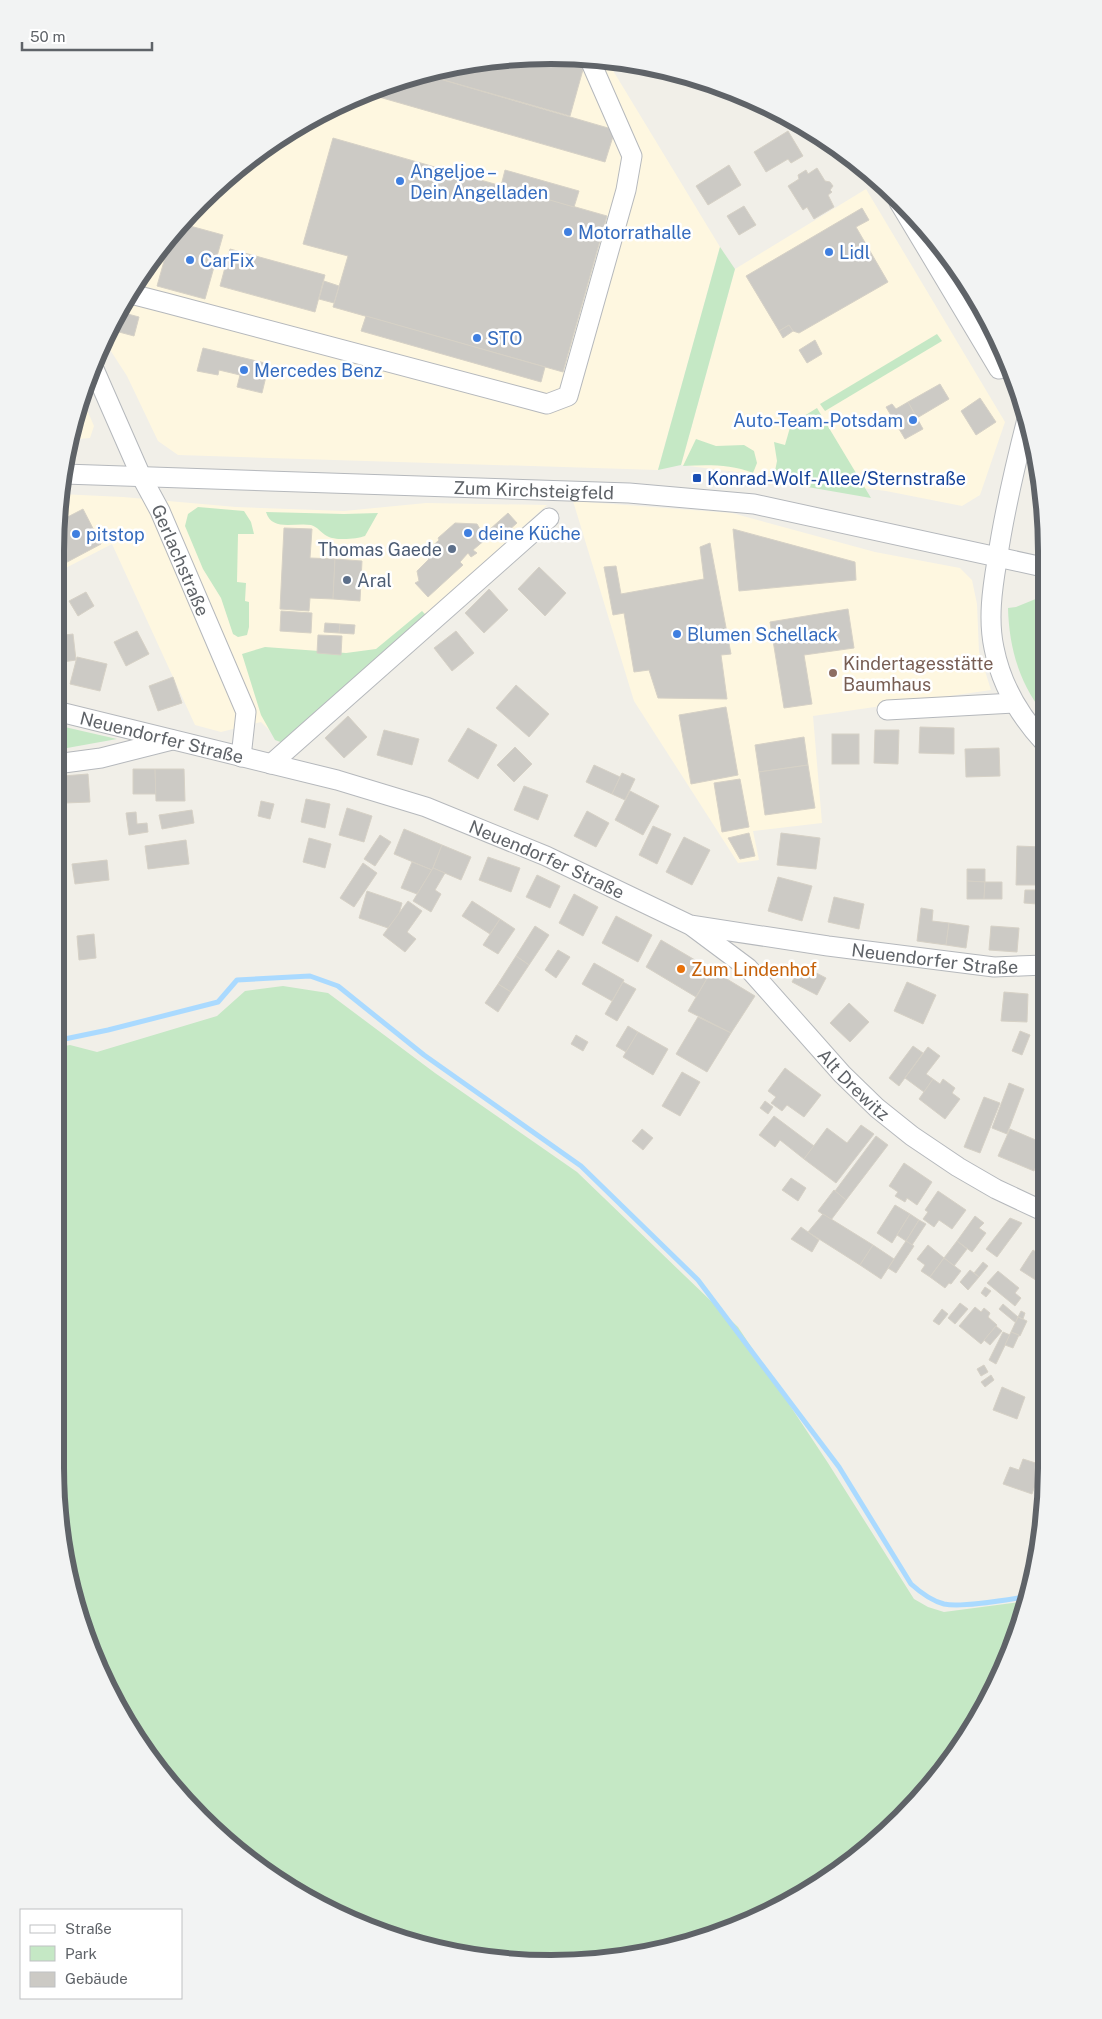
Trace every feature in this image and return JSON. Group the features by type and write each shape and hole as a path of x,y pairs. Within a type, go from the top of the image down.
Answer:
{"street":[{"path":"137,294 547,404 568,396 626,190 632,156 592,66"},
{"path":"913,226 999,369"},
{"name":"Gerlachstraße","path":"97,375 141,476 160,511 246,712 241,757"},
{"path":"1024,433 1005,509 991,599 994,648 1003,680 1014,703 1038,734"},
{"name":"Zum Kirchsteigfeld","path":"70,474 629,493 754,504 1038,566"},
{"path":"271,764 549,518"},
{"path":"887,710 1014,703"},
{"name":"Neuendorfer Straße","path":"64,712 337,780 426,807 546,856 690,925 828,946 994,967 1038,965"},
{"path":"64,763 101,758 175,739"},
{"name":"Alt Drewitz","path":"690,925 748,968 842,1074 877,1108 958,1167 1038,1209"}],"shaded area":[{"path":"551,64 611,68 720,247 658,470 178,455 158,441 127,376 109,348 129,307 138,302 142,286 164,254 206,206 254,164 280,146 335,114 394,90 425,80 487,68"},
{"path":"866,189 1005,422 980,495 962,506 886,491 681,465 735,269"},
{"path":"86,407 94,426 90,438 77,439"},
{"path":"67,494 123,497 236,507 344,511 426,503 547,505 283,744 261,722 221,732 195,725 112,544 64,569"},
{"path":"573,501 732,513 875,552 960,568 972,580 977,604 979,652 991,690 813,716 822,823 753,831 759,860 738,863 634,701"}],"green space":[{"path":"720,247 735,269 681,465 658,470"},
{"path":"937,334 942,341 825,411 820,404"},
{"path":"817,408 871,498 773,481 777,461 774,442 785,445 791,424"},
{"path":"696,439 716,446 744,445 754,451 757,463 753,473 710,465 683,466"},
{"path":"198,507 244,511 251,522 254,534 238,534 237,582 246,583 245,601 249,602 249,627 247,635 238,637 233,634 221,598 203,569 185,526 188,514"},
{"path":"266,512 378,513 365,536 340,539 331,538 311,525 285,525 273,522"},
{"path":"1038,598 1038,706 1022,676 1013,650 1008,608 1016,607"},
{"path":"422,611 428,617 286,744 275,740 261,715 242,654 265,647 346,653 376,649"},
{"path":"64,727 117,739 64,749"},
{"path":"283,986 328,993 435,1073 577,1172 738,1327 828,1463 914,1599 928,1607 944,1612 1019,1602 988,1684 973,1712 938,1765 896,1813 848,1855 822,1873 767,1905 737,1918 677,1939 646,1946 615,1951 551,1955 487,1951 456,1946 425,1939 365,1918 335,1905 280,1873 254,1855 206,1813 164,1765 146,1739 114,1684 90,1625 80,1594 68,1532 64,1468 64,1046 70,1045 97,1052 217,1016 245,991"}],"building":[{"path":"519,65 580,65 584,66 570,116 435,78 487,68"},
{"path":"435,78 615,130 605,162 379,97 394,90"},
{"path":"788,131 803,156 791,163 788,159 766,172 754,152"},
{"path":"333,138 607,216 563,372 333,307 348,256 303,244"},
{"path":"729,165 741,185 708,205 696,186"},
{"path":"817,168 825,181 830,182 833,186 830,190 832,192 828,195 834,207 814,219 807,207 803,210 788,186 799,179 798,175 806,170 808,174"},
{"path":"505,170 579,191 574,207 501,186"},
{"path":"744,206 756,225 739,235 727,216"},
{"name":"Lidl","path":"862,208 869,220 856,227 888,282 799,333 793,331 789,325 779,331 746,276"},
{"name":"CarFix","path":"189,226 223,235 205,299 157,286 167,251"},
{"path":"230,249 325,275 315,312 220,286"},
{"path":"324,281 339,286 334,303 319,299"},
{"path":"126,313 139,317 134,336 119,332"},
{"path":"366,316 545,367 541,382 361,331"},
{"path":"789,325 793,331 783,338 779,331"},
{"path":"815,340 822,354 807,363 799,350"},
{"name":"Mercedes Benz","path":"203,348 269,364 262,393 237,387 240,375 219,370 218,375 197,371"},
{"path":"940,384 949,399 917,418 908,402"},
{"path":"980,398 996,422 976,435 961,411"},
{"path":"908,402 923,429 905,439 886,407 892,404 896,409"},
{"name":"pitstop","path":"83,509 101,544 64,564 64,551 65,518"},
{"path":"508,513 517,523 498,540 489,530"},
{"path":"455,523 477,524 486,539 473,550 477,553 471,557 468,553 460,562 463,565 428,597 415,583 419,581 417,571 429,559 424,554"},
{"path":"284,528 312,529 310,558 335,559 333,599 310,598 309,611 280,609"},
{"path":"733,529 855,562 856,580 739,591"},
{"name":"Blumen Schellack","path":"710,543 731,654 721,655 727,699 658,698 649,670 634,672 624,613 613,615 604,567 616,566 621,594 704,579 700,547"},
{"name":"Aral","path":"335,559 362,561 360,601 333,599"},
{"path":"539,567 566,593 545,616 518,589"},
{"path":"489,589 508,610 484,633 465,613"},
{"path":"86,592 94,606 78,616 69,601"},
{"path":"848,609 854,648 804,655 812,704 784,708 770,622"},
{"path":"281,611 312,613 311,633 280,631"},
{"path":"325,623 340,624 339,633 324,632"},
{"path":"340,624 355,625 354,634 339,633"},
{"path":"137,631 149,654 126,666 114,642"},
{"path":"456,631 474,653 452,671 434,648"},
{"path":"73,634 76,660 64,662 64,635"},
{"path":"318,635 342,636 341,655 317,653"},
{"path":"77,657 107,664 100,691 70,684"},
{"path":"173,677 182,703 158,711 149,686"},
{"path":"516,685 549,714 529,737 496,708"},
{"path":"726,707 738,775 691,784 679,715"},
{"path":"348,716 367,737 344,758 325,738"},
{"path":"920,727 954,728 954,754 919,753"},
{"path":"468,728 497,745 478,779 448,761"},
{"path":"384,730 419,739 412,765 377,755"},
{"path":"875,730 899,730 898,764 874,763"},
{"path":"832,734 859,734 859,764 832,764"},
{"path":"804,737 808,765 759,772 755,745"},
{"path":"515,747 532,764 514,782 497,765"},
{"path":"999,748 1000,776 966,777 965,749"},
{"path":"594,765 620,777 612,794 586,782"},
{"path":"808,765 815,808 765,815 759,772"},
{"path":"133,769 155,769 156,794 133,794"},
{"path":"155,769 184,769 185,801 156,801"},
{"path":"622,773 635,779 625,800 612,794"},
{"path":"88,774 90,802 65,803 64,776"},
{"path":"740,779 749,827 722,832 714,783"},
{"path":"524,786 548,795 538,820 514,810"},
{"path":"630,791 659,806 643,835 615,820"},
{"path":"306,799 330,804 325,828 301,822"},
{"path":"261,801 274,804 270,819 258,816"},
{"path":"347,808 372,816 364,842 339,835"},
{"path":"192,810 194,823 162,829 159,815"},
{"path":"587,811 609,823 596,847 574,836"},
{"path":"136,812 137,824 147,823 148,832 129,835 126,813"},
{"path":"653,826 671,834 657,864 639,855"},
{"path":"404,829 442,845 432,870 394,854"},
{"path":"749,833 755,856 740,859 728,838"},
{"path":"781,833 820,838 816,869 777,865"},
{"path":"380,835 391,842 375,866 364,859"},
{"path":"684,837 710,850 692,885 666,872"},
{"path":"309,838 331,844 325,868 303,862"},
{"path":"186,840 189,864 148,869 145,846"},
{"path":"442,845 471,857 461,880 433,868"},
{"path":"1017,846 1038,847 1038,885 1016,885"},
{"path":"488,857 520,868 511,892 479,880"},
{"path":"107,860 109,880 75,884 72,864"},
{"path":"412,862 432,870 417,894 401,888"},
{"path":"363,863 377,873 354,907 340,898"},
{"path":"433,868 445,873 435,890 441,894 431,912 413,901"},
{"path":"967,869 985,869 985,882 967,881"},
{"path":"537,875 560,886 550,908 526,897"},
{"path":"778,877 812,886 802,921 768,911"},
{"path":"967,881 985,882 984,899 967,899"},
{"path":"985,882 1002,882 1002,899 984,899"},
{"path":"1025,890 1038,890 1037,904 1024,903"},
{"path":"367,891 402,903 399,914 388,928 359,918"},
{"path":"574,894 598,907 583,936 559,923"},
{"path":"834,897 864,904 859,929 828,922"},
{"path":"408,901 422,911 407,932 416,939 405,952 383,935"},
{"path":"472,901 500,919 490,934 462,916"},
{"path":"921,908 933,910 932,921 949,923 946,945 917,941"},
{"path":"616,916 652,935 638,962 602,943"},
{"path":"500,919 515,929 498,954 483,945"},
{"path":"949,923 969,926 966,948 946,945"},
{"path":"535,926 549,935 529,965 516,956"},
{"path":"991,926 1019,928 1017,952 989,950"},
{"path":"94,934 96,958 79,960 77,936"},
{"path":"661,940 712,970 696,997 646,967"},
{"path":"558,950 570,957 556,978 545,970"},
{"path":"516,956 529,965 511,992 498,984"},
{"path":"594,963 624,980 612,1001 582,984"},
{"path":"801,965 826,978 817,995 792,982"},
{"path":"712,970 755,996 731,1033 688,1011"},
{"path":"623,982 636,989 617,1021 605,1014"},
{"path":"907,982 936,995 923,1024 894,1011"},
{"path":"498,984 511,992 498,1012 485,1003"},
{"path":"1004,992 1028,994 1027,1022 1001,1021"},
{"path":"849,1003 869,1022 850,1042 830,1023"},
{"path":"698,1017 731,1033 707,1072 676,1054"},
{"path":"628,1026 638,1032 626,1052 616,1046"},
{"path":"1020,1031 1030,1035 1022,1055 1012,1051"},
{"path":"638,1032 668,1049 653,1075 623,1057"},
{"path":"576,1035 588,1042 583,1051 571,1044"},
{"path":"913,1046 923,1053 899,1086 889,1078"},
{"path":"928,1047 940,1056 926,1074 933,1079 924,1092 905,1078"},
{"path":"785,1068 821,1095 804,1117 787,1105 782,1111 771,1103 776,1097 768,1091"},
{"path":"682,1072 700,1082 680,1116 662,1106"},
{"path":"933,1079 940,1084 943,1079 955,1088 952,1093 960,1099 945,1119 919,1099"},
{"path":"1009,1083 1024,1089 1007,1134 992,1128"},
{"path":"984,1097 1000,1103 980,1153 964,1147"},
{"path":"765,1101 773,1107 768,1114 760,1108"},
{"path":"774,1116 814,1146 804,1159 780,1140 775,1147 759,1135"},
{"path":"861,1125 874,1134 836,1183 804,1159 827,1128 847,1143"},
{"path":"642,1129 653,1138 643,1150 632,1141"},
{"path":"1010,1129 1038,1141 1038,1161 1034,1171 998,1156"},
{"path":"876,1136 888,1145 846,1200 835,1191"},
{"path":"904,1163 932,1182 917,1205 907,1198 905,1202 895,1196 898,1192 889,1186"},
{"path":"791,1178 806,1188 798,1201 782,1190"},
{"path":"834,1190 846,1200 831,1220 818,1211"},
{"path":"938,1191 966,1210 952,1229 939,1220 934,1227 923,1219 928,1212 925,1210"},
{"path":"895,1205 910,1214 892,1243 877,1233"},
{"path":"823,1214 873,1245 860,1265 808,1232"},
{"path":"910,1214 919,1220 906,1241 897,1235"},
{"path":"975,1216 984,1223 979,1228 986,1233 972,1252 957,1241"},
{"path":"1010,1218 1022,1223 997,1257 986,1249"},
{"path":"919,1220 926,1224 912,1245 906,1241"},
{"path":"801,1227 819,1240 812,1252 791,1239"},
{"path":"906,1241 914,1246 896,1273 888,1268"},
{"path":"957,1241 967,1249 954,1266 944,1258"},
{"path":"873,1245 894,1259 881,1279 860,1265"},
{"path":"928,1245 944,1258 930,1277 921,1271 925,1265 917,1259"},
{"path":"1033,1250 1038,1253 1038,1282 1020,1270"},
{"path":"944,1258 961,1271 951,1284 949,1283 945,1288 930,1277"},
{"path":"983,1262 988,1266 979,1277 974,1273"},
{"path":"970,1270 979,1277 968,1290 960,1282"},
{"path":"998,1271 1019,1288 1015,1293 1021,1298 1015,1306 987,1283"},
{"path":"985,1287 991,1291 986,1297 981,1293"},
{"path":"960,1303 968,1309 955,1324 948,1318"},
{"path":"1003,1304 1018,1317 1016,1323 999,1309"},
{"path":"975,1307 981,1312 984,1308 990,1313 988,1317 997,1325 981,1344 959,1326"},
{"path":"942,1309 948,1314 939,1325 933,1321"},
{"path":"1021,1311 1025,1313 1023,1319 1018,1317"},
{"path":"1018,1317 1027,1321 1020,1336 1011,1332"},
{"path":"996,1326 1002,1331 990,1345 984,1340"},
{"path":"1003,1332 1010,1335 996,1364 989,1360"},
{"path":"1011,1332 1019,1335 1013,1348 1005,1345"},
{"path":"984,1365 988,1372 981,1376 977,1369"},
{"path":"991,1375 994,1380 985,1387 981,1382"},
{"path":"1002,1387 1025,1397 1017,1419 993,1410"},
{"path":"1023,1459 1038,1464 1038,1477 1032,1494 1003,1484 1010,1467 1019,1470"}],"waterway":[{"path":"64,1039 218,1002 237,980 310,976 338,986 424,1055 581,1166 698,1280 839,1467 911,1584 931,1599 952,1605 987,1603 1021,1597"}],"place":[{"name":"Angeljoe – Dein Angelladen","path":"400,181"},
{"name":"Motorrathalle","path":"568,232"},
{"name":"Lidl","path":"829,252"},
{"name":"CarFix","path":"190,260"},
{"name":"STO","path":"477,338"},
{"name":"Mercedes Benz","path":"244,370"},
{"name":"Auto-Team-Potsdam","path":"913,420"},
{"name":"Konrad-Wolf-Allee/Sternstraße","path":"697,478"},
{"name":"deine Küche","path":"468,533"},
{"name":"pitstop","path":"76,534"},
{"name":"Thomas Gaede","path":"452,549"},
{"name":"Aral","path":"347,580"},
{"name":"Blumen Schellack","path":"677,634"},
{"name":"Kindertagesstätte Baumhaus","path":"833,673"},
{"name":"Zum Lindenhof","path":"681,969"}]}
